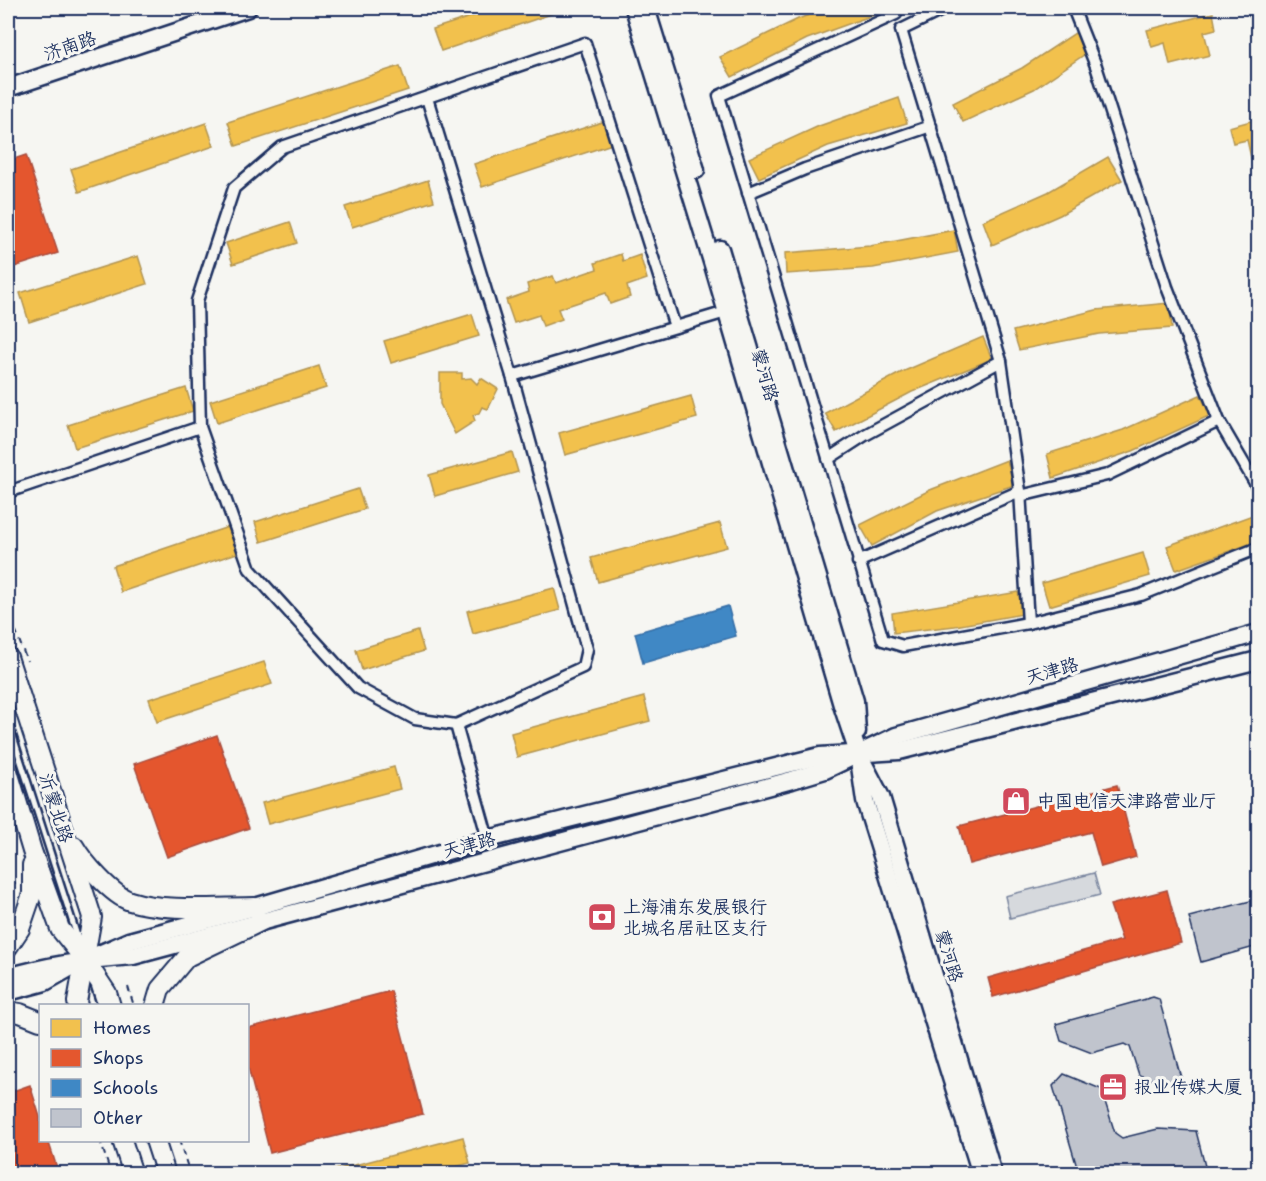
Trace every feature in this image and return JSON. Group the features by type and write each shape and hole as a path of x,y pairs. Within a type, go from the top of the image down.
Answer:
{"main road":[{"name":"沂蒙北路","path":"8,657 92,917 78,1004"},
{"name":"沂蒙北路","path":"8,771 32,851 60,929 85,960 107,993 111,1004"},
{"path":"62,823 80,856 100,879 128,901 166,907 258,914"},
{"path":"8,947 20,929 32,894 32,851"},
{"path":"154,1004 160,989 187,957 258,914"},
{"path":"8,1011 39,1021"},
{"path":"123,1142 133,1173"},
{"path":"157,1142 166,1173"}],"street":[{"name":"济南路","path":"8,81 227,8"},
{"name":"济南路","path":"8,88 248,8"},
{"name":"蒙河路","path":"634,8 834,680 858,753 881,797 993,1173"},
{"name":"蒙河路","path":"646,8 855,701 858,753 865,801 981,1173"},
{"path":"901,30 946,8"},
{"path":"1072,8 1096,66 1167,287 1219,421 1258,488"},
{"path":"1252,8 1258,17"},
{"path":"1028,622 1020,494 1000,361 895,10 718,96 883,640 903,646 1028,622 1141,595 1258,548"},
{"path":"427,98 512,376 586,649 583,667 456,724 415,719 358,688 250,569 200,428 197,301 234,188 282,147 585,43 675,327"},
{"path":"748,193 805,169 931,126"},
{"path":"512,376 726,312"},
{"path":"828,459 865,435 1000,361"},
{"path":"858,562 1020,494 1107,475 1219,421"},
{"path":"8,492 200,428"},
{"name":"天津路","path":"8,992 45,982 85,960 129,941 258,914 825,770 896,736 1258,633"},
{"name":"天津路","path":"258,914 488,839 820,756 899,751 1258,660"},
{"path":"456,724 488,839"},
{"name":"天津路","path":"8,977 41,967 85,960"}],"lane":[{"path":"8,721 101,1004"}],"path":[{"path":"128,987 134,1004"},
{"path":"101,1142 111,1173"},
{"path":"180,1142 190,1173"}],"shaded area":[{"path":"1094,873 1100,895 1010,918 1005,896"}],"building: Homes":[{"path":"498,8 569,8 441,51 433,29"},
{"path":"828,8 890,9 807,39 732,77 720,57 798,19"},
{"path":"1213,13 1216,29 1204,32 1210,55 1170,65 1165,43 1152,47 1147,30"},
{"path":"1078,31 1091,50 1034,89 963,122 953,103 1022,68"},
{"path":"400,66 408,90 236,146 228,122"},
{"path":"899,98 907,123 828,146 759,178 749,158 819,126"},
{"path":"1258,119 1258,160 1252,162 1247,140 1233,143 1229,127"},
{"path":"605,121 612,144 482,187 474,164"},
{"path":"206,123 214,146 79,192 71,169"},
{"path":"1108,157 1122,180 1060,215 992,245 983,221 1048,192"},
{"path":"428,180 434,201 352,227 345,207"},
{"path":"290,222 297,243 233,264 226,243"},
{"path":"954,230 958,252 873,268 786,274 785,253 870,246"},
{"path":"621,254 623,261 640,255 647,279 627,286 630,297 610,304 606,293 558,309 562,319 543,326 539,315 514,323 506,300 529,292 527,284 553,276 556,283 597,269 595,263"},
{"path":"138,256 147,284 29,322 20,293"},
{"path":"1169,303 1172,328 1099,334 1019,350 1013,331 1096,310"},
{"path":"472,314 479,336 391,363 384,341"},
{"path":"983,337 992,359 912,392 836,432 825,413 902,372"},
{"path":"319,366 326,388 217,423 210,401"},
{"path":"440,373 462,373 462,379 471,378 477,384 481,378 498,389 488,409 482,407 479,413 473,415 475,421 455,434 440,404"},
{"path":"186,388 193,411 75,448 68,425"},
{"path":"1200,395 1211,415 1133,451 1053,478 1047,454 1123,430"},
{"path":"691,396 697,418 565,455 559,433"},
{"path":"512,452 518,472 435,496 429,475"},
{"path":"1007,460 1014,485 937,511 872,546 860,525 930,490"},
{"path":"358,489 365,509 261,542 255,522"},
{"path":"1258,513 1258,541 1176,570 1167,546"},
{"path":"720,523 727,547 598,582 591,558"},
{"path":"228,527 237,553 121,592 113,566"},
{"path":"1143,553 1150,576 1049,606 1042,583"},
{"path":"554,588 560,610 473,634 467,611"},
{"path":"1018,592 1023,614 955,626 894,633 892,613"},
{"path":"418,631 424,651 362,670 356,650"},
{"path":"264,662 272,684 157,722 149,699"},
{"path":"644,697 650,721 517,757 511,733"},
{"path":"394,767 400,789 268,824 262,803"},
{"path":"463,1137 470,1163 428,1174 320,1174"}],"building: Shops":[{"path":"26,155 58,253 8,269 8,161"},
{"path":"217,735 249,828 167,857 134,764"},
{"path":"1117,785 1136,857 1101,867 1091,832 969,864 959,826"},
{"path":"1167,890 1181,943 993,997 988,978 1122,940 1110,905"},
{"path":"391,991 423,1114 270,1153 249,1071 249,1028"},
{"path":"8,1075 13,1091 30,1085 39,1114 39,1142 49,1142 59,1174 8,1174"}],"building: Schools":[{"path":"728,606 736,636 643,663 635,633"}],"building: Other":[{"path":"1258,899 1258,946 1201,962 1189,917"},
{"path":"1153,997 1159,999 1183,1085 1178,1089 1139,1075 1130,1047 1124,1044 1092,1053 1061,1041 1056,1024"},
{"path":"1064,1074 1101,1089 1115,1133 1122,1138 1158,1129 1196,1131 1207,1174 1079,1174 1053,1086"}],"place":[{"name":"中国电信天津路营业厅","path":"1016,801"},
{"name":"上海浦东发展银行 北城名居社区支行","path":"602,917"},
{"name":"报业传媒大厦","path":"1113,1087"}]}
